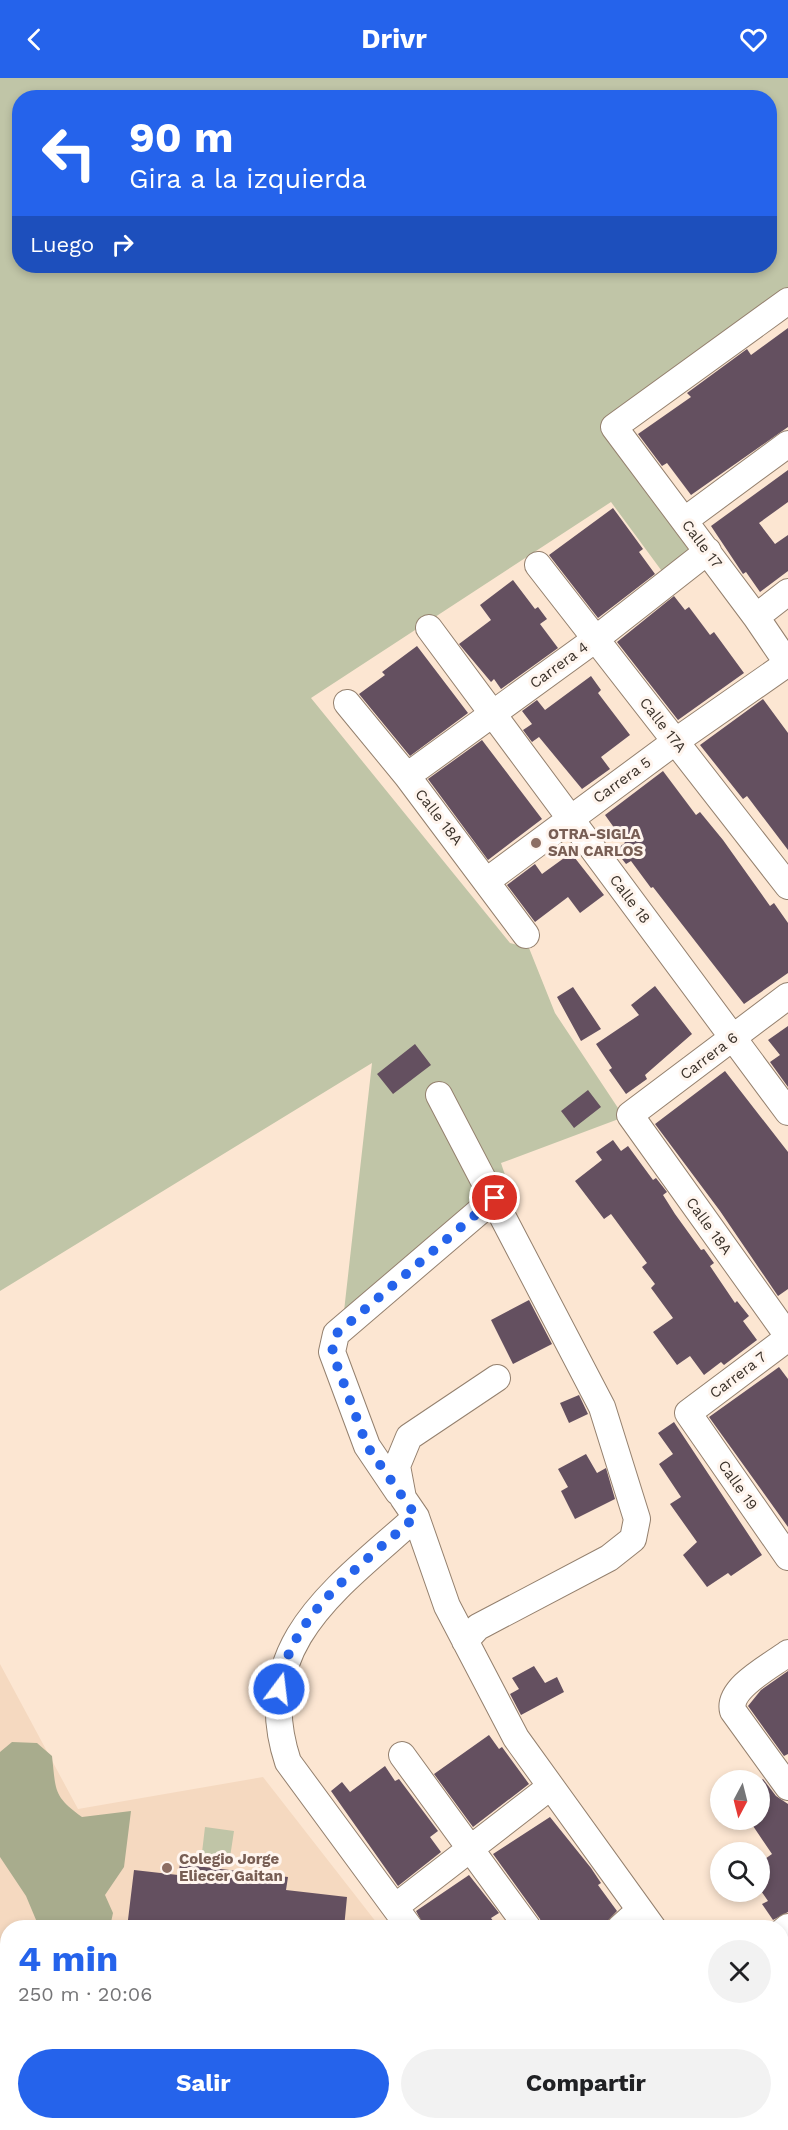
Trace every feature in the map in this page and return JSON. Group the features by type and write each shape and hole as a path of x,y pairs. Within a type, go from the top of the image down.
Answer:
{"street":[{"name":"Calle 17","path":"788,301 614,427 708,551 788,663"},
{"path":"685,520 788,444"},
{"name":"Carrera 4","path":"407,776 597,638 708,551"},
{"name":"Calle 17A","path":"538,565 788,886"},
{"path":"756,617 788,592"},
{"name":"Calle 18","path":"429,628 788,1112"},
{"name":"Carrera 5","path":"488,880 676,741 788,663"},
{"name":"Calle 18A","path":"347,704 407,776 488,880 526,934"},
{"name":"Carrera 6","path":"630,1115 788,996"},
{"path":"439,1095 495,1198 602,1407 637,1519 633,1539 609,1558 478,1627 465,1641"},
{"name":"Calle 18A","path":"630,1115 788,1337"},
{"path":"495,1198 336,1334 332,1352 367,1446 409,1508 432,1557 443,1596 516,1738 647,1919"},
{"name":"Carrera 7","path":"688,1413 788,1337"},
{"path":"409,1508 397,1466 409,1437 496,1378"},
{"name":"Calle 19","path":"688,1413 788,1557"},
{"path":"409,1508 322,1603 291,1650 281,1674 277,1705 279,1735 288,1762 403,1917 471,1849 550,1787"},
{"path":"788,1653 736,1691 732,1706 733,1711 788,1787"},
{"path":"402,1755 522,1920"}],"shaded area":[{"name":"Colegio Jorge Eliecer Gaitan","path":"0,1664 78,1809 263,1777 375,1920 0,1920"}],"green space":[{"path":"0,78 788,78 788,288 600,426 691,553 664,574 611,502 311,698 510,943 529,948 555,1013 624,1117 501,1163 508,1184 343,1320 372,1063 0,1291"},
{"path":"12,1742 37,1743 52,1756 54,1777 61,1798 82,1817 131,1811 124,1867 105,1895 113,1913 112,1920 36,1920 26,1896 0,1857 0,1752"},
{"path":"205,1827 234,1831 229,1864 201,1861"}],"building":[{"path":"788,328 788,427 691,495 667,463 662,466 638,434 691,397 687,393 747,349 751,355"},
{"path":"788,470 788,502 759,523 775,544 788,535 788,571 760,592 746,572 743,574 711,526"},
{"path":"613,508 643,549 639,552 655,574 598,618 549,555"},
{"path":"513,580 535,609 538,607 547,619 540,624 558,648 501,689 494,679 491,682 459,644 491,620 480,605"},
{"path":"674,596 685,610 689,607 710,635 714,632 744,673 678,720 617,642"},
{"path":"417,646 468,713 410,756 359,694 385,675 382,672"},
{"path":"591,676 601,690 598,693 630,735 601,757 610,769 582,789 539,737 532,742 523,730 532,724 522,711 537,700 545,710"},
{"path":"763,699 788,733 788,850 747,796 743,799 700,745"},
{"path":"482,740 542,819 488,860 428,779"},
{"path":"663,771 696,815 700,812 723,840 770,906 774,903 788,923 788,973 744,1004 653,887 651,888 631,861 626,864 615,850 625,843 605,815"},
{"path":"571,853 604,895 580,913 568,897 535,922 507,885 535,864 542,874"},
{"path":"655,986 692,1034 645,1075 647,1079 626,1094 609,1070 612,1068 596,1044 639,1015 631,1005"},
{"path":"573,987 601,1029 581,1041 557,997"},
{"path":"788,1026 788,1087 770,1062 780,1055 768,1040"},
{"path":"415,1044 431,1065 393,1094 377,1074"},
{"path":"725,1071 788,1152 788,1289 778,1296 720,1211 655,1124"},
{"path":"588,1090 601,1107 574,1128 561,1111"},
{"path":"613,1140 621,1151 628,1146 653,1180 656,1178 667,1192 663,1195 675,1214 701,1250 704,1249 714,1263 710,1266 735,1303 737,1301 749,1316 743,1321 757,1340 724,1365 721,1362 704,1375 690,1356 677,1365 653,1332 673,1318 651,1288 655,1284 642,1267 647,1263 611,1214 604,1219 575,1181 602,1160 596,1152"},
{"path":"529,1300 552,1344 513,1364 491,1320"},
{"path":"779,1367 788,1379 788,1527 709,1417"},
{"path":"579,1395 588,1414 569,1423 560,1403"},
{"path":"674,1422 762,1555 731,1576 728,1573 707,1587 683,1555 697,1542 670,1504 681,1497 659,1464 673,1454 658,1433"},
{"path":"586,1454 597,1473 606,1468 615,1499 575,1519 561,1491 568,1487 558,1469"},
{"path":"534,1666 545,1683 557,1677 564,1692 521,1715 510,1694 519,1689 512,1678"},
{"path":"788,1671 788,1754 784,1756 748,1706 761,1690"},
{"path":"489,1735 499,1749 502,1747 529,1784 473,1827 434,1774"},
{"path":"385,1766 395,1781 399,1779 438,1831 430,1837 441,1852 398,1886 331,1791 342,1782 350,1792"},
{"path":"770,1788 776,1796 788,1804 788,1912 773,1920 762,1904 770,1902 770,1855 772,1854 770,1842 764,1842 756,1830 770,1830"},
{"path":"550,1817 591,1868 601,1883 598,1885 617,1911 609,1920 540,1920 493,1854"},
{"path":"180,1864 288,1877 286,1890 347,1897 345,1920 128,1920 134,1870 178,1875"},
{"path":"469,1875 499,1913 491,1918 492,1920 421,1920 416,1911"}],"place":[{"name":"OTRA-SIGLA SAN CARLOS","path":"536,843"},
{"name":"Colegio Jorge Eliecer Gaitan","path":"167,1868"}],"route":[{"path":"279,1689 281,1674 291,1650 322,1603 416,1516 367,1446 332,1352 336,1334 495,1198"}]}
